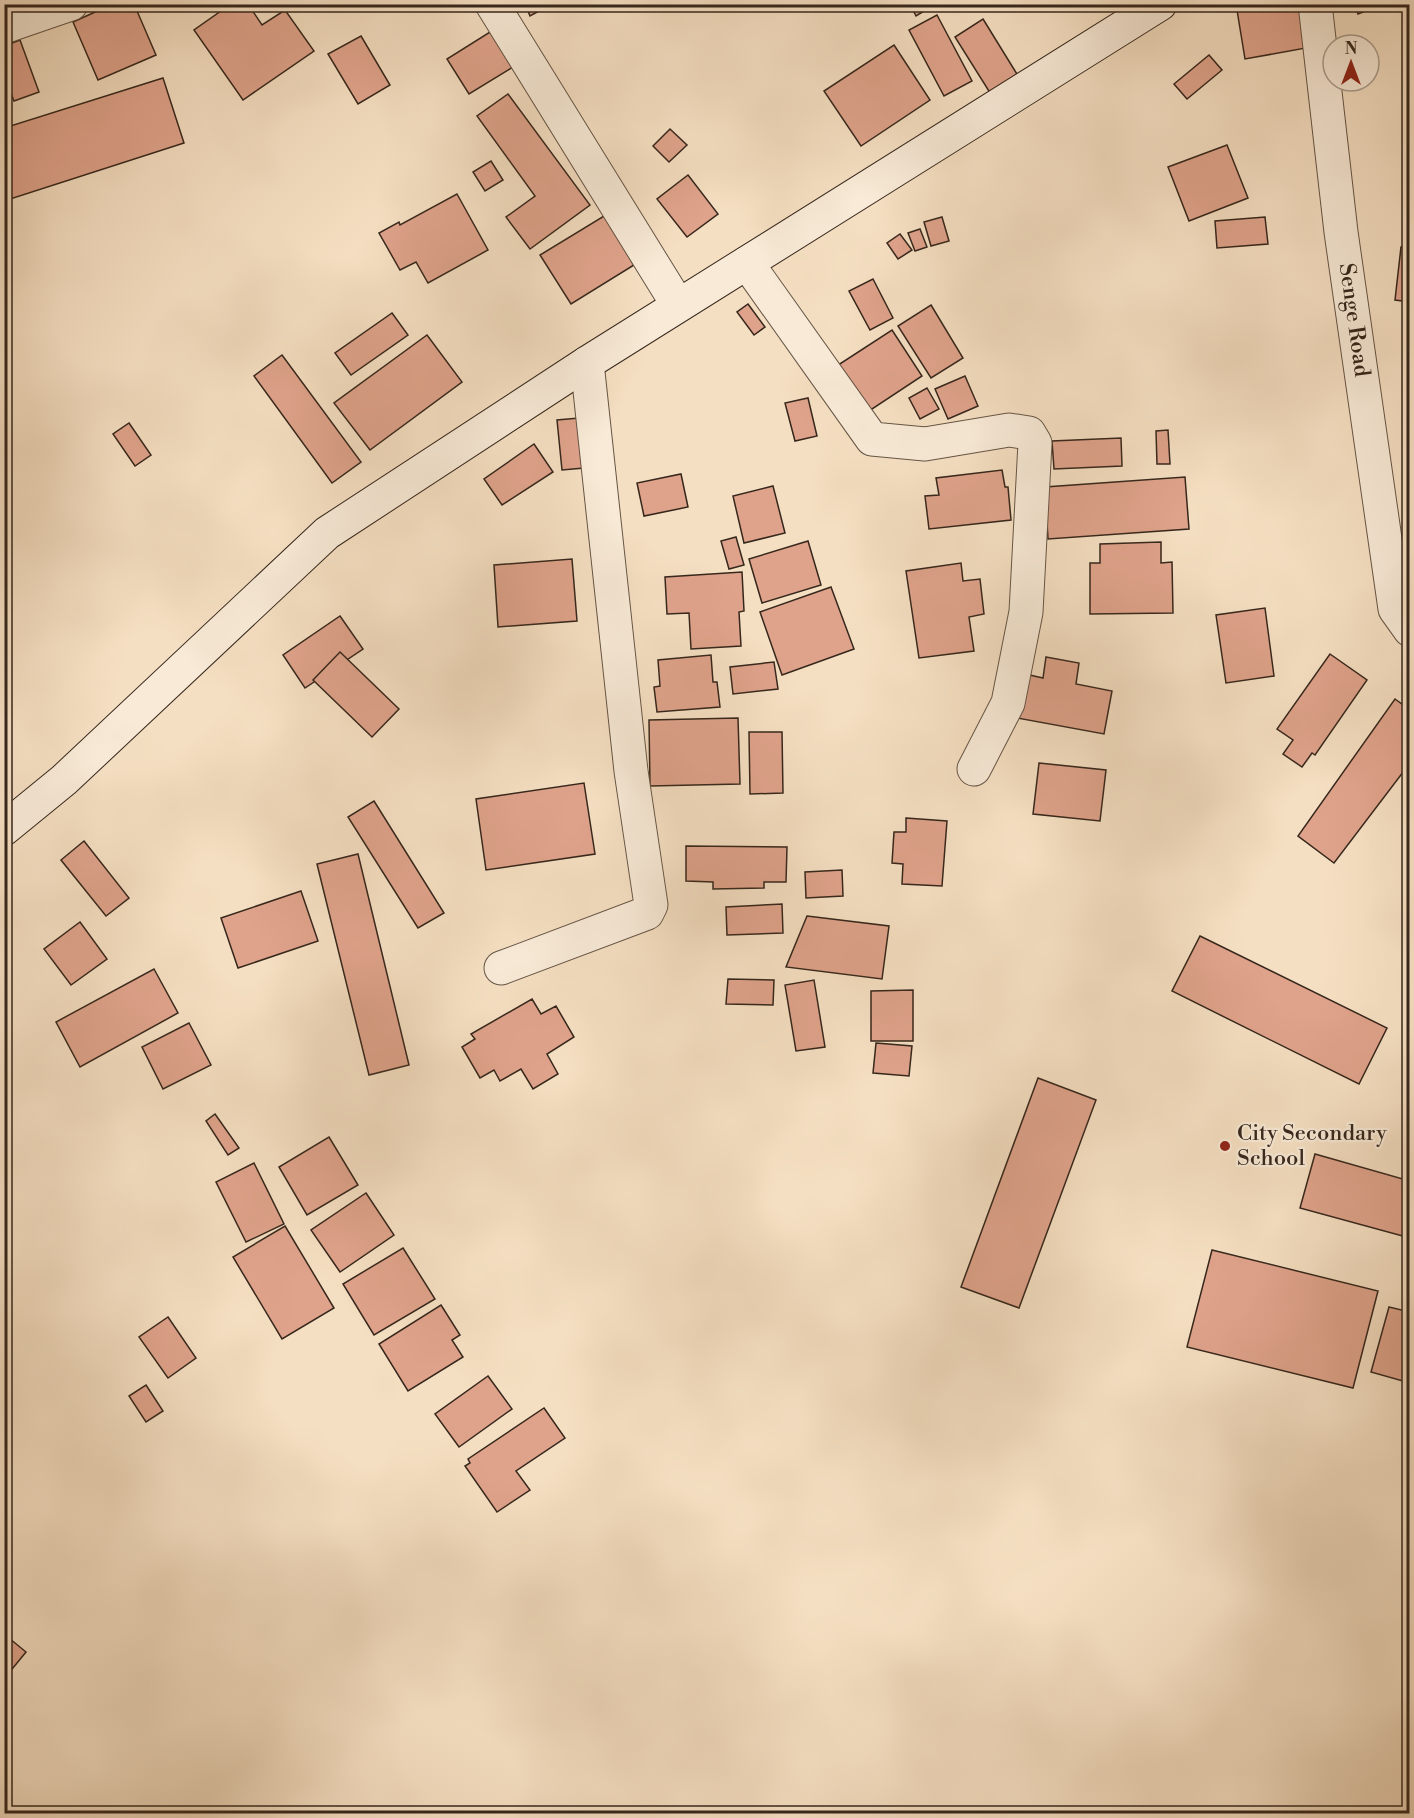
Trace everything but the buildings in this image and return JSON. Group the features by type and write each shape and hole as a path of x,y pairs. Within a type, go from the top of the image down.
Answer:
{"street":[{"path":"4,27 71,4"},
{"path":"492,4 678,305"},
{"name":"Senge Road","path":"1315,4 1341,232 1395,609 1410,630"},
{"path":"4,829 64,780 327,533 587,363 1142,9"},
{"path":"747,263 872,439 925,444 1009,430 1029,433 1035,443 1026,612 1008,703 974,769"},
{"path":"501,968 647,913 651,905 631,771 587,363"}],"place":[{"name":"City Secondary School","path":"1225,1146"}]}
